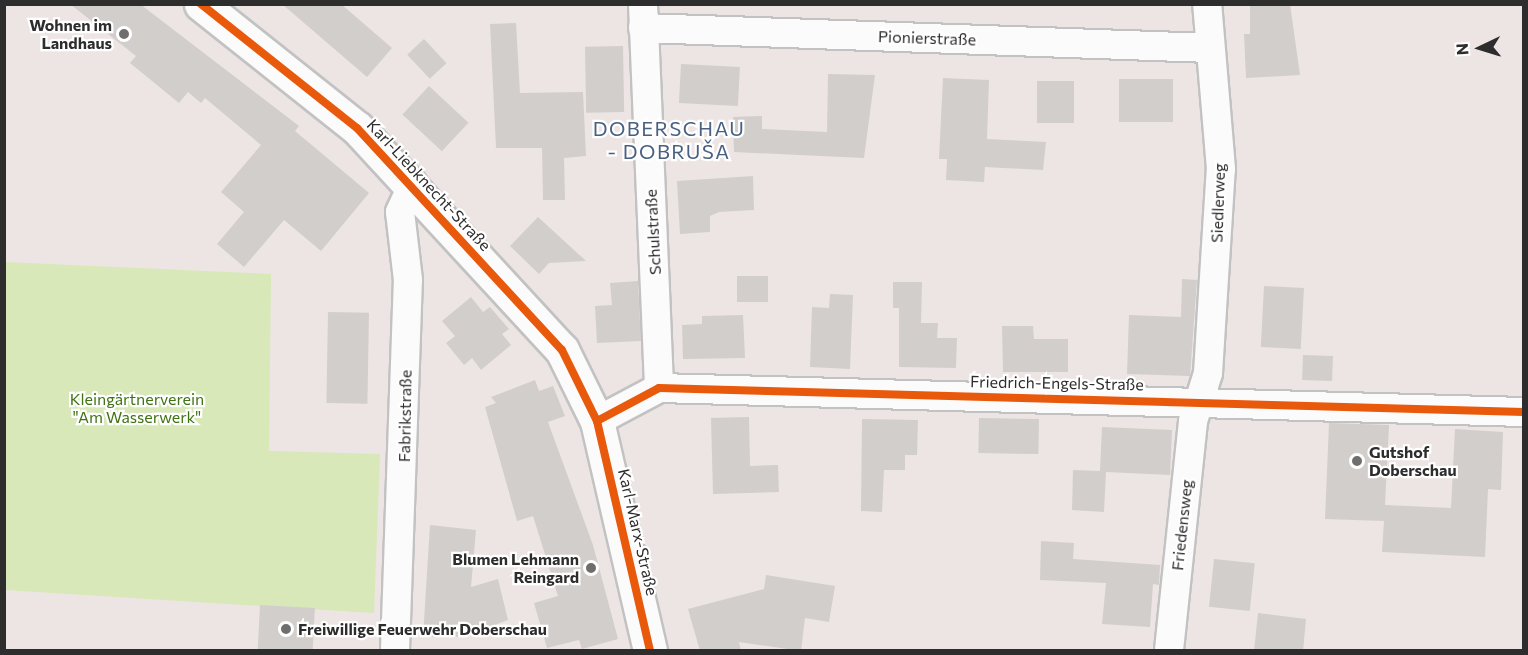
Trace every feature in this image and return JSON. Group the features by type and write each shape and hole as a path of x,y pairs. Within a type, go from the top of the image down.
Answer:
{"street":[{"name":"Karl-Liebknecht-Straße","path":"201,4 294,74 413,184 562,350 597,421"},
{"name":"Siedlerweg","path":"1199,400 1208,373 1221,169 1207,4"},
{"name":"Pionierstraße","path":"643,16 1210,48"},
{"name":"Schulstraße","path":"643,16 660,388"},
{"name":"Fabrikstraße","path":"395,651 408,280 400,212 413,184"},
{"name":"Friedrich-Engels-Straße","path":"597,421 660,388 1199,400 1524,412"},
{"name":"Friedensweg","path":"1169,651 1199,400"},
{"name":"Karl-Marx-Straße","path":"597,421 651,651"}],"green space":[{"name":"Kleingärtnerverein \"Am Wasserwerk\"","path":"4,262 271,274 269,451 380,454 374,613 5,590"}],"building":[{"path":"70,4 140,4 299,126 295,131 369,193 321,251 284,220 244,267 217,244 244,212 221,192 261,145 205,98 201,103 188,92 179,103 130,63 136,56"},
{"path":"282,4 341,4 392,48 367,77"},
{"path":"1250,4 1290,4 1300,75 1246,78 1244,34 1250,34"},
{"path":"516,23 520,93 583,92 586,156 564,158 565,200 543,200 542,148 496,148 490,24"},
{"path":"424,39 447,63 430,79 407,55"},
{"path":"623,46 624,112 586,113 585,47"},
{"path":"681,64 740,67 738,106 679,103"},
{"path":"828,74 875,75 864,158 734,152 733,117 762,116 762,129 827,132"},
{"path":"943,78 989,80 987,139 1046,142 1043,170 985,167 984,182 946,180 947,159 939,159"},
{"path":"1119,79 1173,79 1173,122 1119,122"},
{"path":"1037,81 1074,81 1074,123 1037,123"},
{"path":"429,86 468,123 442,151 402,115"},
{"path":"753,176 754,210 719,212 710,216 710,232 680,234 677,181"},
{"path":"538,217 586,261 549,263 539,274 510,246"},
{"path":"737,276 768,276 768,302 737,302"},
{"path":"1182,279 1197,280 1190,376 1127,374 1129,315 1181,317"},
{"path":"638,281 641,341 597,343 595,306 612,305 610,283"},
{"path":"893,282 922,282 921,323 938,323 937,338 957,338 956,368 899,367 899,308 893,308"},
{"path":"1264,286 1304,288 1301,349 1261,347"},
{"path":"830,294 853,295 850,369 810,367 812,307 829,308"},
{"path":"471,297 483,312 490,307 509,329 502,334 511,345 481,370 472,358 464,365 446,343 455,336 442,321"},
{"path":"328,312 369,313 367,404 326,403"},
{"path":"743,315 745,358 683,359 682,325 702,324 702,316"},
{"path":"1002,326 1033,326 1034,339 1068,339 1068,372 1003,372"},
{"path":"1303,355 1333,356 1332,381 1302,380"},
{"path":"535,380 539,391 553,386 565,416 548,422 593,545 618,639 582,649 579,640 547,648 534,603 558,596 533,516 517,521 485,407 496,403 491,397"},
{"path":"749,417 750,466 778,465 779,492 713,494 711,418"},
{"path":"979,418 1039,419 1038,454 978,453"},
{"path":"862,419 918,420 917,455 905,455 905,470 884,470 882,512 861,511"},
{"name":"Gutshof Doberschau","path":"1329,423 1389,425 1385,505 1451,508 1455,429 1503,432 1501,490 1488,489 1485,557 1382,552 1384,521 1325,519"},
{"path":"1102,427 1172,430 1170,475 1106,472 1104,512 1072,510 1073,470 1100,471"},
{"path":"430,525 476,530 471,587 498,579 508,620 462,637 423,637"},
{"path":"1041,541 1074,543 1073,559 1160,565 1159,585 1153,584 1150,627 1102,624 1106,583 1040,580"},
{"path":"1214,559 1255,563 1250,611 1209,607"},
{"path":"766,575 835,586 829,622 805,618 801,651 739,642 741,651 700,651 688,609 764,589"},
{"name":"Freiwillige Feuerwehr Doberschau","path":"260,605 315,608 313,650 258,650"},
{"path":"1258,613 1306,619 1303,651 1254,651"}],"cycle path":[{"path":"201,4 357,128 562,350 597,421 650,650"},
{"path":"597,421 659,388 1524,412"}],"place":[{"name":"Wohnen im Landhaus","path":"124,34"},
{"name":"Gutshof Doberschau","path":"1357,461"},
{"name":"Blumen Lehmann Reingard","path":"591,568"},
{"name":"Freiwillige Feuerwehr Doberschau","path":"286,629"}],"district":[{"name":"DOBERSCHAU - DOBRUŠA","path":"669,140"}]}
